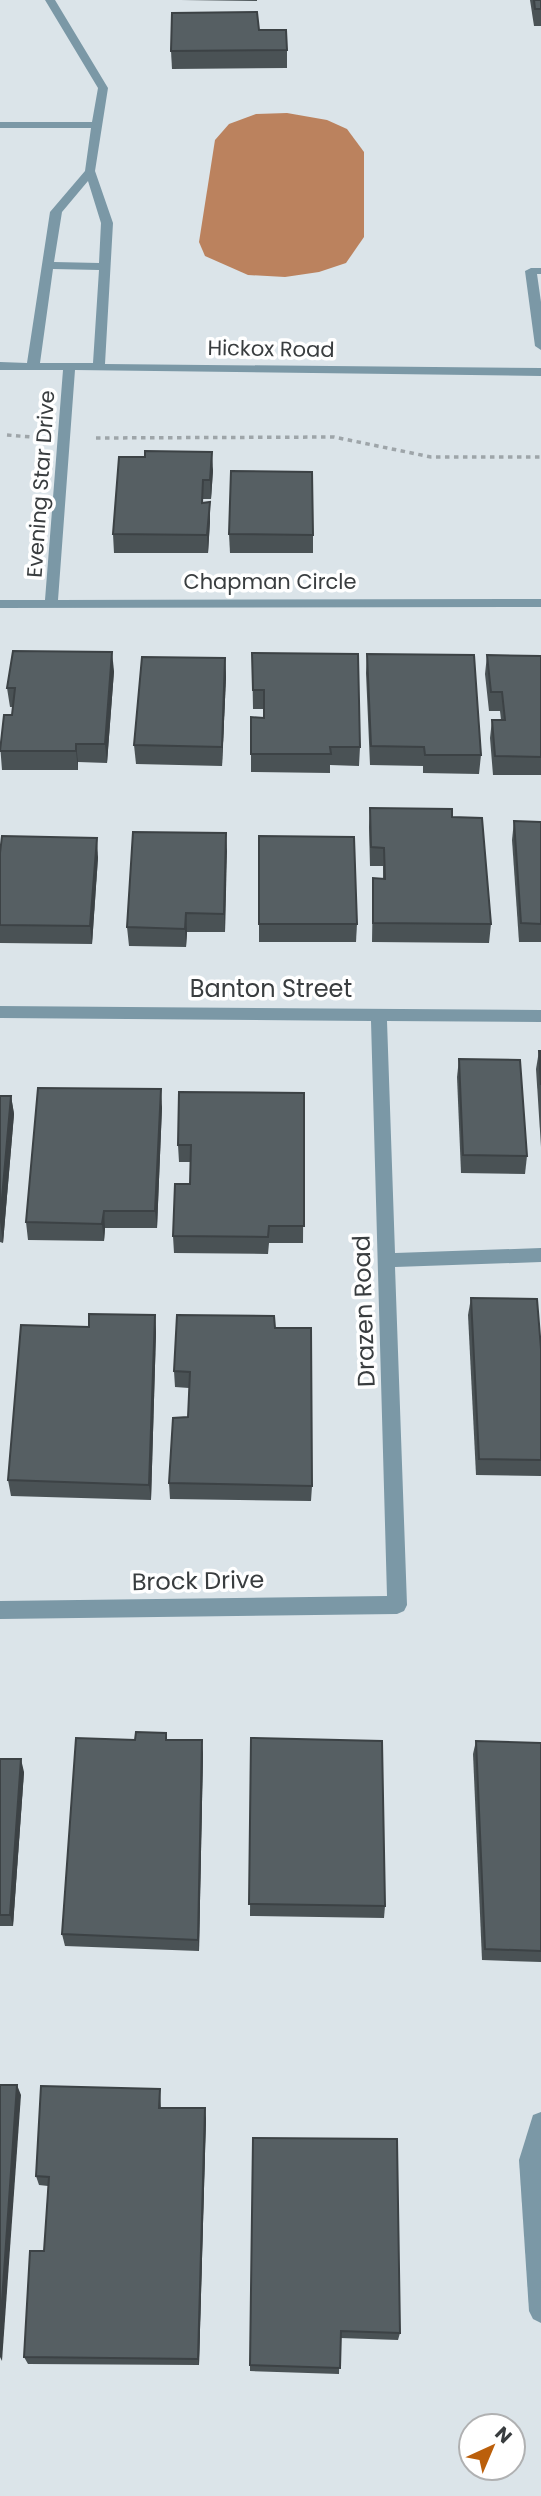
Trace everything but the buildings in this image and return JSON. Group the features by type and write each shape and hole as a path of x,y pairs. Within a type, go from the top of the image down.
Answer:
{"street":[{"path":"50,0 103,88 90,171 107,223 99,367"},
{"path":"0,125 96,125"},
{"name":"Evening Star Drive","path":"33,366 56,212 90,171"},
{"path":"47,265 106,267"},
{"path":"541,271 531,271 541,346"},
{"name":"Hickox Road","path":"0,366 541,372"},
{"name":"Evening Star Drive","path":"51,604 69,366"},
{"name":"Chapman Circle","path":"0,604 541,603"},
{"name":"Banton Street","path":"0,1012 541,1016"},
{"name":"Drazen Road","path":"379,1015 397,1605"},
{"path":"387,1260 541,1255"},
{"name":"Brock Drive","path":"0,1610 397,1605"},
{"path":"541,2123 531,2160 541,2311"}],"path":[{"path":"7,435 64,439 334,437 431,457 541,457"}],"shaded area":[{"path":"287,113 327,120 347,129 364,152 364,237 346,263 319,272 285,277 248,275 205,256 199,242 215,140 229,124 256,114"}]}
